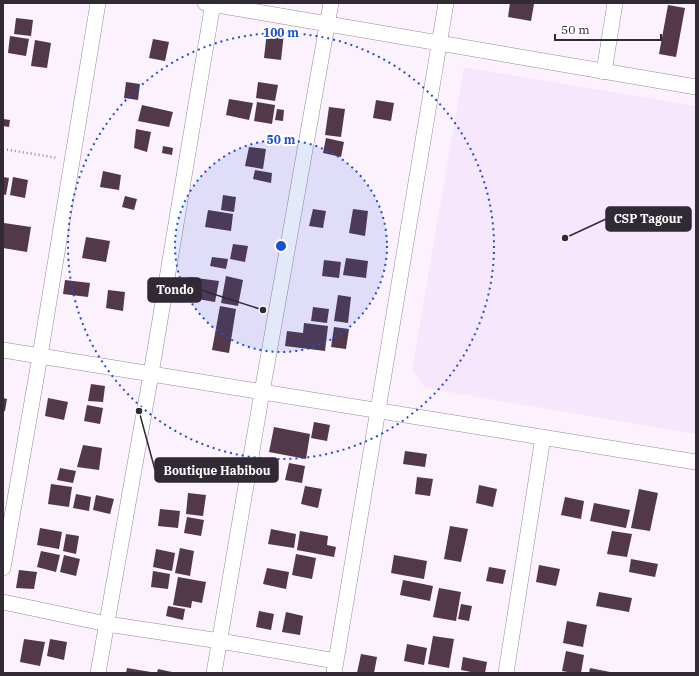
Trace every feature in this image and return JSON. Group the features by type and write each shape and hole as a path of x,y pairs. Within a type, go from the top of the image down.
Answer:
{"street":[{"path":"3,568 40,356 98,3"},
{"path":"98,673 151,374 210,3 439,44 696,87"},
{"path":"214,673 331,3"},
{"path":"3,602 107,624 220,641 335,667 446,3"},
{"path":"604,72 615,3"},
{"path":"3,350 696,462"},
{"path":"506,673 543,437"}],"path":[{"path":"3,149 72,160"}],"shaded area":[{"path":"464,67 696,106 696,434 425,388 412,370"}],"building":[{"path":"510,3 534,4 531,21 508,17"},
{"path":"668,5 685,8 676,57 659,54"},
{"path":"16,18 33,20 31,36 14,34"},
{"path":"267,31 284,33 281,60 264,58"},
{"path":"10,36 29,39 26,56 8,53"},
{"path":"153,39 169,42 165,61 149,58"},
{"path":"35,40 51,43 47,68 31,66"},
{"path":"126,82 140,84 138,100 124,98"},
{"path":"258,82 278,85 275,101 256,98"},
{"path":"229,99 253,103 249,120 226,115"},
{"path":"376,100 394,103 391,121 373,118"},
{"path":"257,102 275,105 272,124 254,121"},
{"path":"142,105 173,112 169,127 138,121"},
{"path":"329,107 345,109 341,137 325,135"},
{"path":"277,109 284,110 283,121 275,120"},
{"path":"3,119 10,120 9,127 3,126"},
{"path":"136,129 151,132 147,152 134,148"},
{"path":"326,138 344,142 341,157 323,153"},
{"path":"163,146 173,148 172,155 162,153"},
{"path":"249,147 266,149 263,169 245,166"},
{"path":"255,170 272,173 271,183 253,179"},
{"path":"103,171 121,175 119,190 100,187"},
{"path":"3,177 9,178 6,195 3,194"},
{"path":"13,177 28,180 25,198 10,195"},
{"path":"223,195 236,197 234,212 221,210"},
{"path":"125,196 137,199 134,210 122,207"},
{"path":"313,209 326,211 323,228 309,226"},
{"path":"353,209 368,211 365,236 349,233"},
{"path":"208,210 233,214 231,231 205,227"},
{"path":"4,223 31,227 27,252 3,248"},
{"path":"86,237 110,241 106,262 82,258"},
{"path":"233,244 248,246 245,262 230,259"},
{"path":"212,257 228,259 226,269 210,266"},
{"path":"346,258 368,261 366,278 343,275"},
{"path":"324,260 341,262 339,278 322,276"},
{"path":"226,276 243,280 238,306 221,303"},
{"path":"189,277 219,281 215,302 186,297"},
{"path":"65,280 90,283 88,297 63,294"},
{"path":"108,290 125,292 123,311 106,308"},
{"path":"338,295 351,297 348,323 334,321"},
{"path":"220,306 236,309 229,353 212,350"},
{"path":"313,307 329,309 327,323 311,321"},
{"path":"304,323 328,326 325,351 285,346 287,331 303,333"},
{"path":"334,327 349,329 346,349 331,347"},
{"path":"91,384 105,386 103,402 88,401"},
{"path":"3,398 7,399 5,411 3,411"},
{"path":"48,398 68,402 64,420 45,416"},
{"path":"87,405 103,408 100,424 84,421"},
{"path":"314,422 330,425 327,441 311,438"},
{"path":"274,427 310,434 306,459 269,452"},
{"path":"83,445 102,448 99,470 77,467"},
{"path":"405,451 427,454 425,467 403,464"},
{"path":"168,458 187,461 184,482 165,479"},
{"path":"289,463 305,466 302,483 285,480"},
{"path":"60,468 76,471 73,483 57,480"},
{"path":"417,477 433,479 430,496 415,494"},
{"path":"51,484 72,487 69,507 48,504"},
{"path":"479,485 497,489 493,507 476,503"},
{"path":"305,486 322,489 318,508 301,504"},
{"path":"639,489 658,493 650,531 631,528"},
{"path":"188,493 206,495 203,516 186,514"},
{"path":"76,494 91,497 89,511 73,508"},
{"path":"96,495 114,499 110,514 93,510"},
{"path":"565,497 584,501 581,519 561,515"},
{"path":"594,503 630,510 626,528 590,521"},
{"path":"160,509 180,511 178,528 158,526"},
{"path":"187,517 204,520 201,536 184,533"},
{"path":"450,526 468,529 461,562 444,559"},
{"path":"40,528 62,532 59,549 37,545"},
{"path":"271,529 296,534 294,548 268,544"},
{"path":"300,531 328,536 327,545 336,547 334,557 297,550"},
{"path":"612,531 632,534 627,557 607,554"},
{"path":"66,534 79,536 76,554 63,551"},
{"path":"180,548 194,551 190,576 175,573"},
{"path":"156,549 175,553 172,571 153,567"},
{"path":"41,551 60,555 56,572 37,567"},
{"path":"296,554 316,558 312,579 292,575"},
{"path":"64,555 80,559 76,576 60,572"},
{"path":"394,555 427,561 424,579 391,573"},
{"path":"631,559 658,564 655,577 629,572"},
{"path":"539,565 560,569 556,586 536,582"},
{"path":"489,567 506,570 503,584 486,581"},
{"path":"267,568 289,572 286,589 263,584"},
{"path":"19,570 37,572 34,589 16,588"},
{"path":"153,571 170,574 168,589 151,587"},
{"path":"178,577 206,582 202,603 192,601 191,608 173,605"},
{"path":"403,580 433,586 430,601 400,595"},
{"path":"439,588 461,592 456,621 433,617"},
{"path":"599,592 632,598 629,612 596,606"},
{"path":"461,604 472,606 469,621 458,619"},
{"path":"168,606 185,609 183,620 166,616"},
{"path":"259,611 274,614 271,630 256,627"},
{"path":"286,612 303,616 300,635 282,632"},
{"path":"567,621 587,625 583,647 563,643"},
{"path":"433,636 454,639 449,668 428,664"},
{"path":"24,639 45,642 40,666 20,662"},
{"path":"50,639 67,642 64,660 47,656"},
{"path":"407,644 427,648 424,665 404,661"},
{"path":"566,651 584,655 581,673 562,671"},
{"path":"361,654 377,657 374,673 357,673"},
{"path":"463,657 487,662 485,673 461,670"},
{"path":"127,668 151,672 151,673 126,673"},
{"path":"590,668 610,672 610,673 589,673"},
{"path":"158,669 172,672 172,673 157,673"}],"place":[{"name":"CSP Tagour","path":"565,238"},
{"name":"Tondo","path":"263,310"},
{"name":"Boutique Habibou","path":"139,411"}]}
